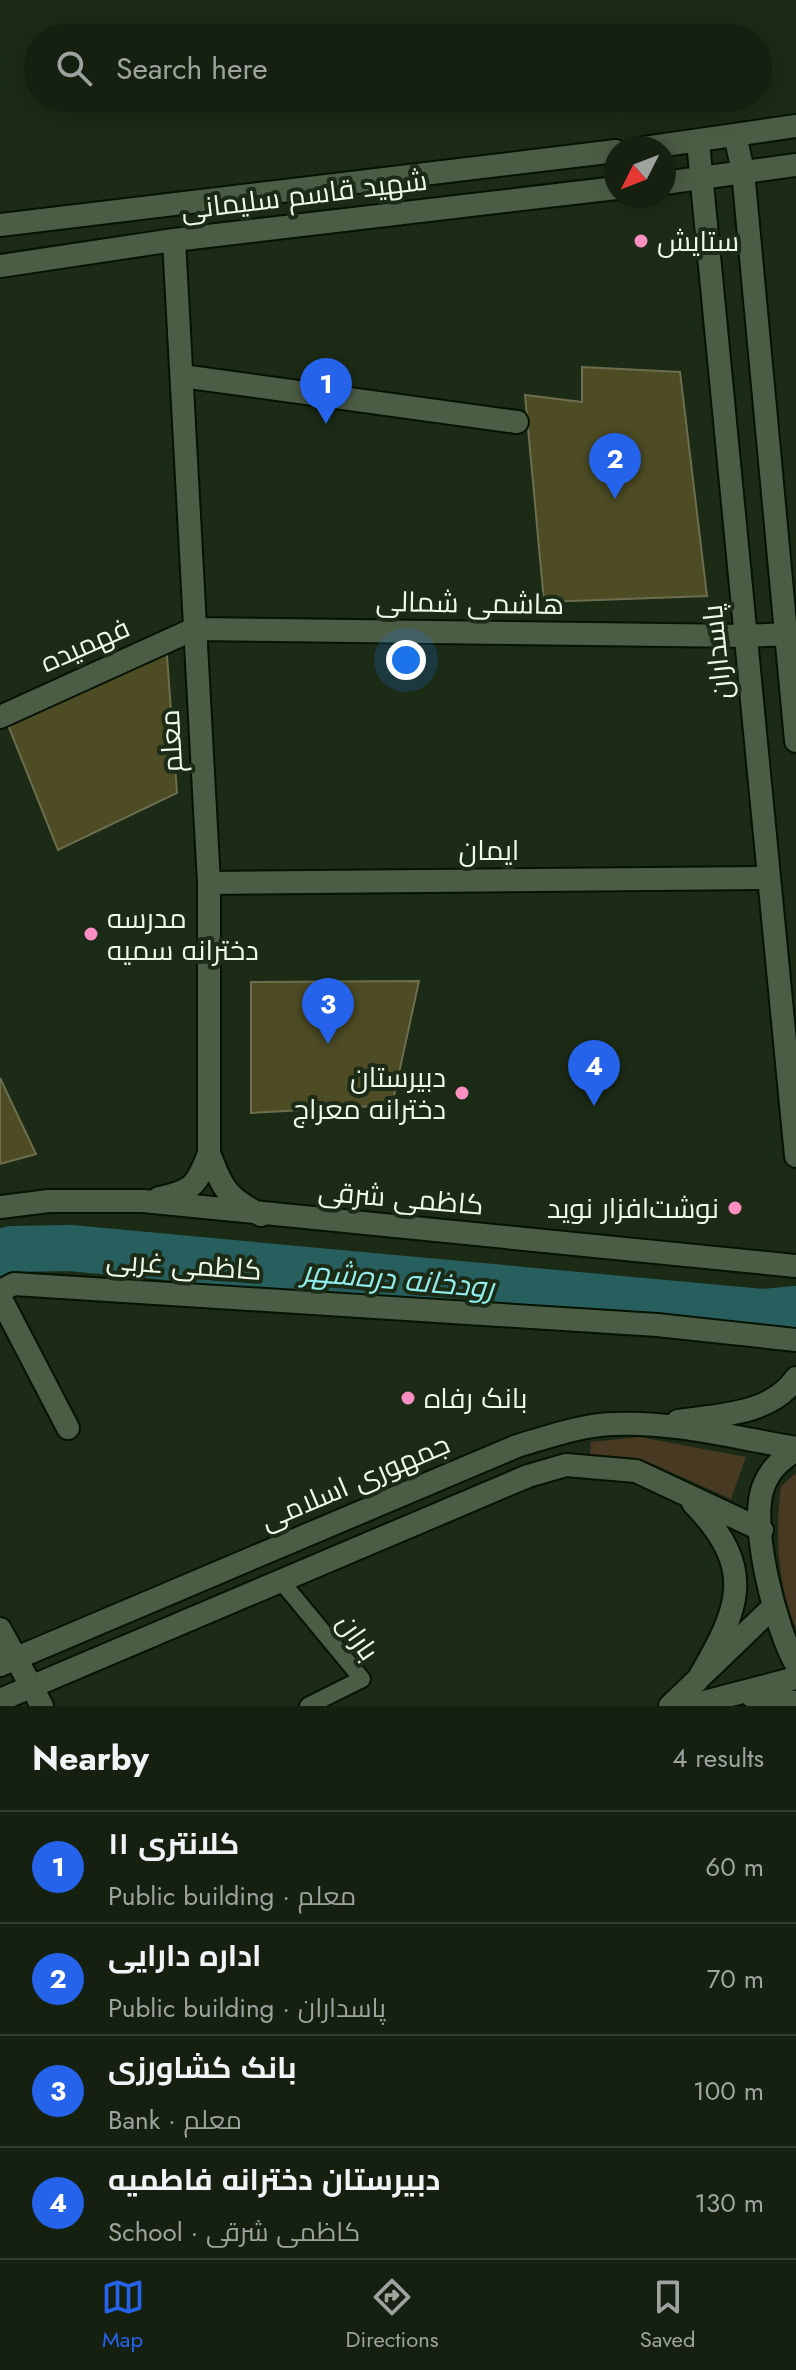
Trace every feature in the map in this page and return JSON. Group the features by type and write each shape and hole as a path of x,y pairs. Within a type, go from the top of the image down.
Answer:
{"main road":[{"path":"676,144 796,126"},
{"path":"735,135 743,171 791,634 796,741"},
{"name":"پاسداران","path":"698,142 796,1156"},
{"name":"شهید قاسم سلیمانی","path":"0,225 604,152"},
{"path":"676,181 796,165"},
{"name":"شهید قاسم سلیمانی","path":"0,266 174,240 604,189"},
{"name":"معلم","path":"174,240 209,883 209,1153 224,1190 233,1201 261,1215"},
{"path":"182,376 517,422"},
{"name":"هاشمی شمالی","path":"194,629 791,634"},
{"name":"فهمیده","path":"0,717 194,629"},
{"name":"ایمان","path":"209,883 769,878"},
{"path":"143,1201 186,1192 199,1179 209,1153"},
{"name":"کاظمی شرقی","path":"0,1207 49,1201 143,1201 796,1266"},
{"name":"کاظمی غربی","path":"0,1291 14,1284 657,1325 796,1340"},
{"path":"0,1297 68,1428"},
{"path":"657,1424 748,1409 777,1400 796,1378"},
{"name":"جمهوری اسلامی","path":"8,1661 517,1446 611,1424 657,1424 796,1449"},
{"path":"796,1449 776,1463 762,1488 762,1530 772,1608 796,1664"},
{"path":"1,1702 37,1696 281,1581 528,1476 566,1465 636,1471 762,1530"},
{"path":"683,1494 712,1523 733,1556 736,1587 728,1627 697,1681"},
{"path":"670,1706 772,1608"},
{"path":"0,1629 8,1661 37,1696"},
{"path":"689,1706 796,1678"},
{"path":"731,1695 786,1698 796,1702"}],"lane":[{"name":"باران","path":"281,1581 362,1679 308,1706"}],"shaded area":[{"path":"640,1437 746,1457 731,1499 644,1460 590,1455 591,1442"},
{"path":"796,1473 796,1628 781,1576 778,1522 781,1486"}],"building":[{"path":"582,367 680,372 707,596 544,602 525,395 582,402"},
{"path":"166,642 177,793 58,850 4,715"},
{"path":"419,981 392,1105 251,1113 251,982"},
{"path":"0,1078 36,1154 0,1164"}],"waterway":[{"name":"رودخانه دره‌شهر","path":"0,1253 11,1249 70,1248 762,1312 796,1309"}],"place":[{"name":"ستایش","path":"641,241"},
{"name":"کلانتری ۱۱","path":"326,424"},
{"name":"اداره دارایی","path":"615,499"},
{"name":"مدرسه دخترانه سمیه","path":"91,934"},
{"name":"بانک کشاورزی","path":"328,1044"},
{"name":"دبیرستان دخترانه معراج","path":"462,1093"},
{"name":"دبیرستان دخترانه فاطمیه","path":"594,1106"},
{"name":"نوشت‌افزار نوید","path":"735,1208"},
{"name":"بانک رفاه","path":"408,1398"}]}
